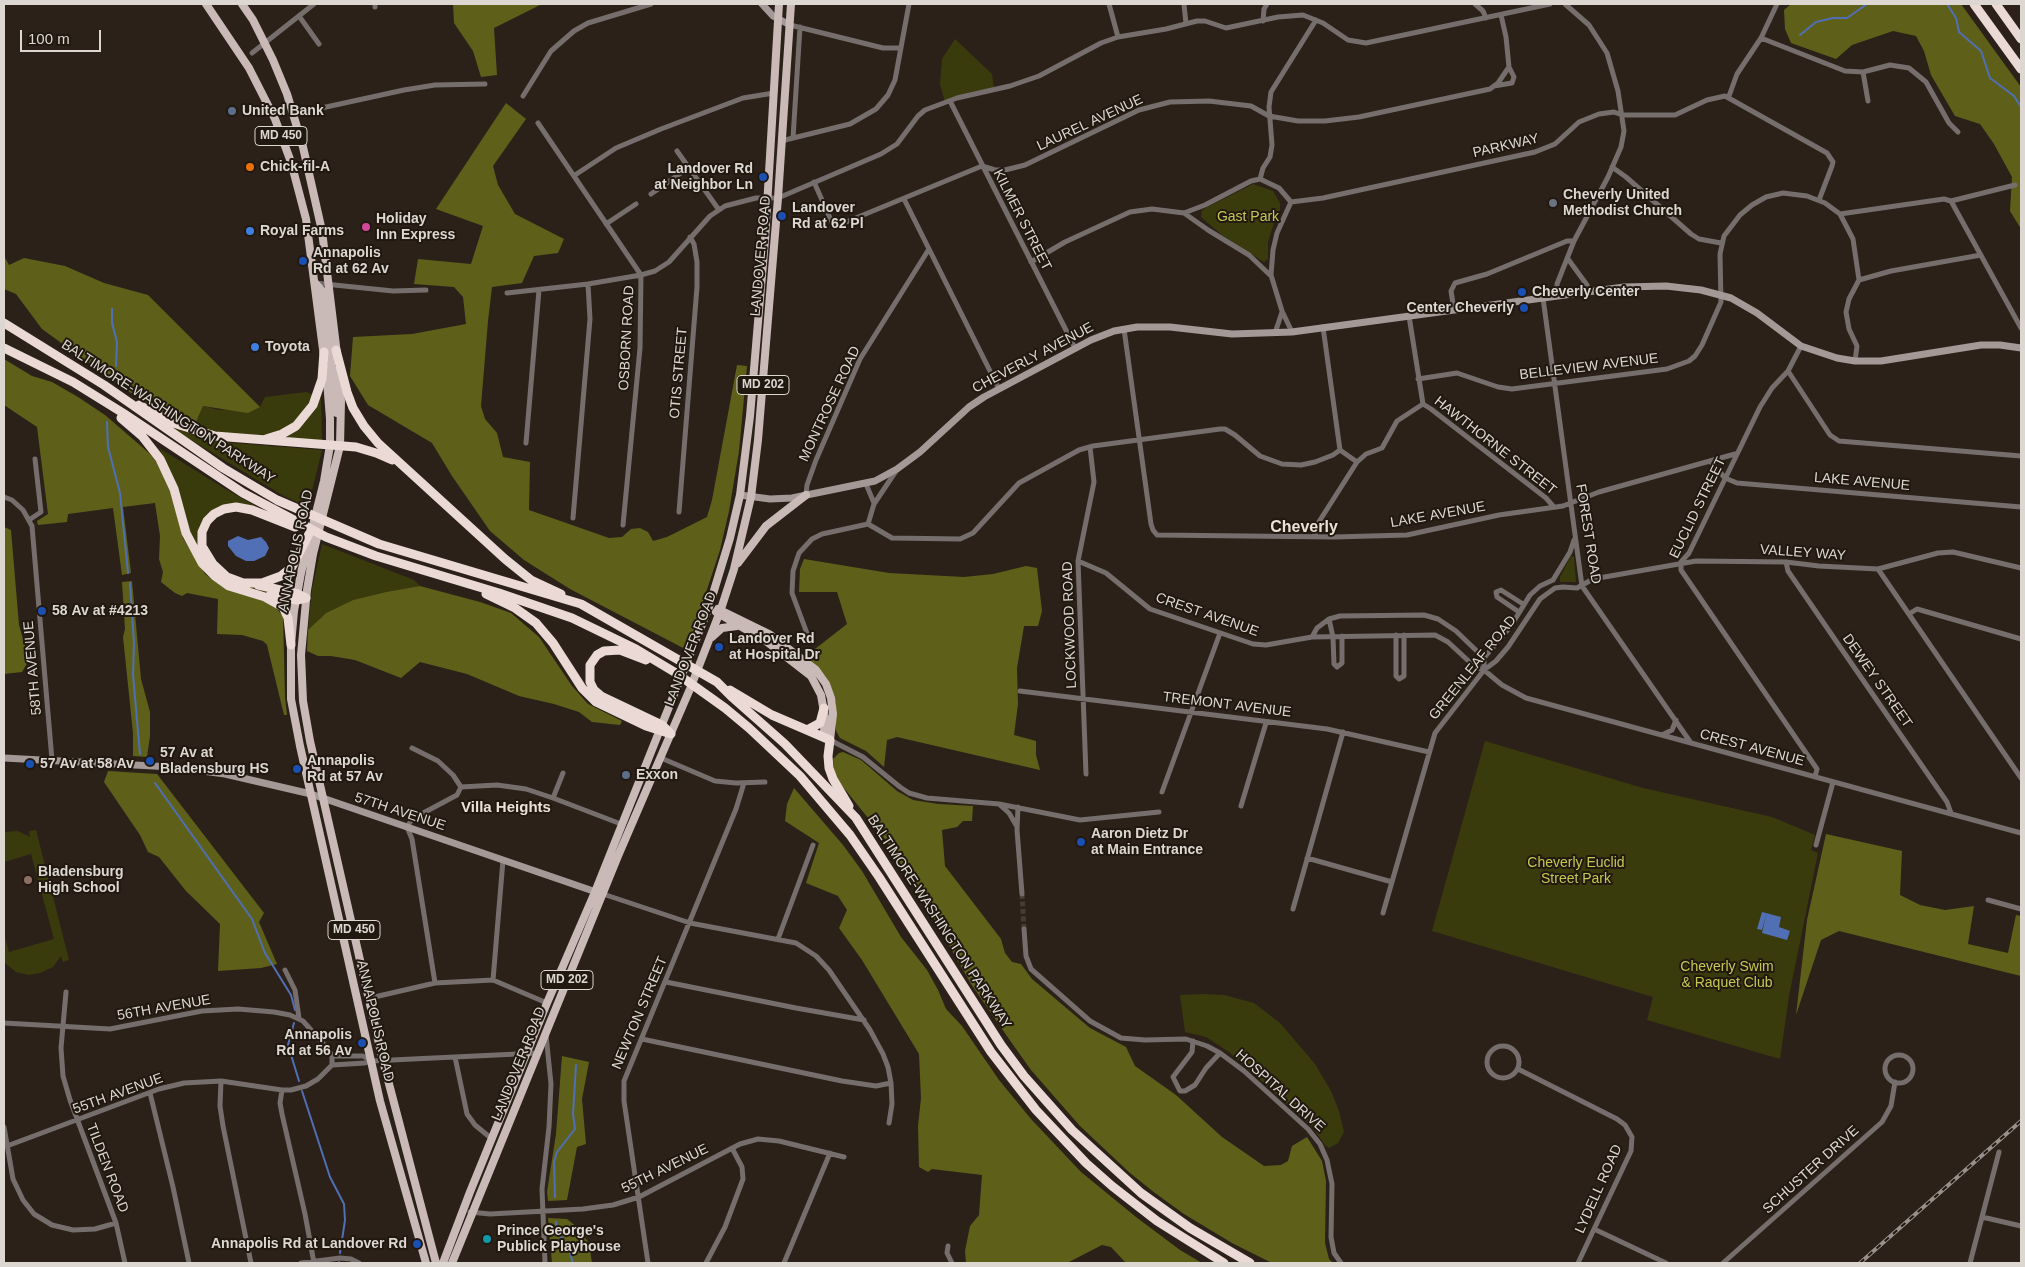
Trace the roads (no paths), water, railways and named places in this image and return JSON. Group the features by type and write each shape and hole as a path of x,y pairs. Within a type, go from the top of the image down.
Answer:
{"highway":[{"path":"1974,4 2021,69"},
{"path":"1996,4 2021,39"},
{"name":"BALTIMORE-WASHINGTON PARKWAY","path":"4,323 104,385 223,468 277,500 303,513 382,545 581,604 717,682 786,744 856,818 983,1018 1024,1076 1046,1102 1095,1153 1141,1193 1190,1228 1250,1263"},
{"name":"BALTIMORE-WASHINGTON PARKWAY","path":"4,348 42,366 85,390 243,493 326,537 376,556 527,602 572,618 611,636 673,671 698,689 749,728 788,764 850,835 991,1052 1036,1110 1112,1186 1164,1225 1224,1263"},
{"path":"336,350 347,392 358,418 378,443 520,572 531,580 581,604"},
{"path":"252,440 282,434 296,426 307,414 320,389 324,352"},
{"path":"104,385 184,428 215,436 340,446 366,450 404,466"},
{"path":"85,390 142,436 160,459 174,489 186,534 202,563 221,581 235,588 252,588 300,597"},
{"path":"291,644 285,610 252,588 227,576 213,564 204,552 201,540 204,527 210,517 218,511 236,507 252,510 326,537"},
{"path":"252,588 282,576 296,562 305,548 311,530"},
{"path":"451,579 500,600 530,617 553,643 575,679 589,696 605,707 661,728"},
{"path":"671,734 601,696 592,686 588,672 594,658 600,653 612,650 626,652 673,671"},
{"path":"717,682 772,715 830,740 828,756 832,778 856,818"},
{"path":"807,730 820,723 824,708"}],"main road":[{"name":"ANNAPOLIS ROAD","path":"206,4 249,68 264,96 283,139 304,210 324,352 330,419 330,446 311,530"},
{"name":"ANNAPOLIS ROAD","path":"242,4 265,43 294,114 315,195 325,247 341,401 340,446 314,554 300,597 303,701 310,741 383,1061 436,1263"},
{"name":"LANDOVER ROAD","path":"443,1263 709,607 730,538 740,496 750,416 767,197 779,4"},
{"name":"LANDOVER ROAD","path":"452,1263 710,639 734,569 751,497 758,440 778,198 791,4"},
{"path":"315,283 323,292 337,415 341,431"},
{"path":"734,569 766,526 806,495"},
{"name":"ANNAPOLIS ROAD","path":"305,548 300,597 291,644 291,699 384,1118 426,1263"},
{"path":"709,607 769,634 816,670 826,684 831,698 832,723 830,740"},
{"path":"720,612 739,626 766,641 804,669 818,687 824,708 824,731 830,740"},
{"path":"710,639 722,628 739,626"},
{"path":"434,1252 447,1252"}],"street":[{"path":"252,53 314,4"},
{"path":"523,96 551,51 574,31 588,23 652,4"},
{"path":"762,4 769,13 790,24 883,48 901,48"},
{"path":"782,141 850,124 876,109 892,88 909,4"},
{"path":"1109,4 1118,37"},
{"path":"1184,4 1186,24"},
{"path":"1264,21 1264,9 1267,4"},
{"path":"1476,4 1483,10 1486,18"},
{"path":"507,293 641,276 663,268 690,237 718,210 740,202 767,197 778,198 893,148 921,112 950,101 1010,86 1039,76 1118,37 1202,20 1226,28 1296,15 1309,16 1348,40 1366,43 1550,4"},
{"path":"1557,296 1557,284 1574,241 1612,167 1623,138 1622,115 1610,64 1603,45 1588,25 1565,4"},
{"path":"1777,4 1761,38 1738,74 1729,96 1746,108 1822,149 1830,156 1832,166 1819,200"},
{"path":"1494,86 1509,67 1506,37 1501,15"},
{"path":"299,16 319,44"},
{"path":"1260,179 1261,173 1270,157 1272,146 1269,116 1271,92 1316,20"},
{"path":"793,138 800,27"},
{"path":"1761,38 1838,70 1863,72 1897,65 1914,71 1926,82 1949,123 1958,132"},
{"name":"LAUREL AVENUE","path":"982,166 995,170 1005,170 1025,165 1139,110 1170,102 1209,100 1258,108 1269,116 1298,121 1339,120 1512,83 1514,77 1509,67"},
{"path":"1863,72 1868,101"},
{"path":"294,114 359,98 412,88 485,84"},
{"path":"575,175 616,148 652,132 737,100 760,94 774,93"},
{"name":"PARKWAY","path":"1291,202 1323,198 1535,152 1555,144 1578,122 1585,118 1614,112 1622,115 1675,115 1714,98 1729,96"},
{"name":"KILMER STREET","path":"950,101 1075,348"},
{"name":"OSBORN ROAD","path":"538,123 575,175 641,276 640,348 624,525"},
{"path":"677,151 718,210"},
{"path":"814,182 834,228 982,166"},
{"path":"1612,167 1691,234 1699,239 1721,243"},
{"path":"651,194 688,168"},
{"path":"1184,213 1251,181 1260,179 1279,188 1291,202 1276,233 1272,250 1271,275 1282,311 1292,332"},
{"path":"1840,214 1944,199 1951,201 2015,185"},
{"path":"1722,295 1721,243 1729,228 1740,215 1766,197 1791,194 1819,200 1840,214 1853,239 1859,280 1849,299 1846,312 1849,329 1858,346 1855,361"},
{"path":"904,199 998,389"},
{"path":"1951,201 2021,328"},
{"path":"606,224 636,204"},
{"path":"1031,262 1073,238 1130,212 1152,209 1184,213 1249,255 1271,275"},
{"name":"OTIS STREET","path":"679,512 698,281 697,262 690,237"},
{"path":"1454,310 1451,291 1455,283 1487,274 1567,240 1574,241"},
{"name":"MONTROSE ROAD","path":"806,495 807,485 816,460 860,359 929,249"},
{"path":"1859,280 1891,271 1981,255"},
{"path":"1568,259 1590,292"},
{"path":"315,283 392,291 426,290"},
{"path":"573,518 590,320 588,284"},
{"name":"CHEVERLY AVENUE","path":"740,496 780,499 876,481 897,469 920,452 969,407 998,389 1075,348 1104,335 1124,329 1154,326 1232,334 1292,332 1624,287 1666,286 1701,290 1722,295 1747,307 1801,346 1824,354 1855,361 1890,359 1974,346 2000,345 2021,348"},
{"path":"526,443 539,290"},
{"name":"BELLEVIEW AVENUE","path":"1418,379 1457,373 1505,388 1667,369 1689,361 1695,356 1708,336 1722,302 1722,295"},
{"name":"FOREST ROAD","path":"1544,298 1582,586 1691,743"},
{"path":"1275,333 1282,311"},
{"name":"HAWTHORNE STREET","path":"1409,316 1422,404 1431,408 1546,498 1553,506"},
{"path":"1323,327 1340,450 1357,462"},
{"path":"1124,329 1140,439"},
{"name":"EUCLID STREET","path":"1801,346 1788,371 1765,397 1735,454 1689,553 1681,562 1681,570 1817,769 1815,777"},
{"path":"1788,371 1830,435 1839,441 2021,456"},
{"path":"1314,536 1315,528 1357,462 1366,454 1382,448 1397,422 1422,404"},
{"path":"808,636 792,593 793,571 799,553 805,545 822,534 868,524 892,538 965,538 1019,483 1079,450 1090,447 1225,429 1260,456 1291,466 1315,462 1340,450"},
{"name":"LAKE AVENUE","path":"1140,439 1151,524 1155,533 1163,536 1407,535 1499,515 1563,506 1571,502 1735,454"},
{"name":"LOCKWOOD ROAD","path":"1086,774 1078,561 1094,482 1090,447"},
{"path":"4,497 16,504 29,520 41,512 35,459"},
{"path":"1710,461 1725,478"},
{"path":"868,524 874,504 897,469"},
{"name":"LAKE AVENUE","path":"1725,478 1737,483 2021,507"},
{"path":"866,484 874,504"},
{"name":"58TH AVENUE","path":"29,520 33,538 52,760"},
{"path":"1575,538 1570,552 1553,580 1555,588 1577,588 1582,586"},
{"name":"VALLEY WAY","path":"1582,586 1593,579 1681,562 1786,562 1878,569 1946,552 1960,553 2021,568"},
{"name":"CREST AVENUE","path":"1078,561 1106,573 1150,609 1260,645 1312,637 1396,635 1430,635 1441,637 1469,662 1484,670 1502,685 1526,698 2021,833"},
{"name":"DEWEY STREET","path":"1786,562 1788,571 1947,802 1950,813"},
{"path":"1878,569 2021,778"},
{"name":"GREENLEAF ROAD","path":"1484,658 1511,626 1523,604 1535,590 1553,580"},
{"name":"GREENLEAF ROAD","path":"1384,913 1435,733 1484,670 1496,662 1508,647 1540,599 1555,588"},
{"path":"1519,612 1497,597 1496,592 1501,590 1523,604"},
{"path":"1909,614 1917,609 2021,640"},
{"path":"1312,637 1317,628 1329,619 1340,616 1417,614 1430,616 1452,627 1484,658 1484,670"},
{"path":"1329,619 1334,637 1334,664 1337,668 1342,663 1342,636"},
{"path":"1162,792 1220,633"},
{"path":"1396,635 1396,676 1400,680 1404,676 1404,635"},
{"name":"TREMONT AVENUE","path":"1020,691 1343,732 1429,752"},
{"path":"1662,735 1672,730 1676,720"},
{"path":"1241,806 1266,723"},
{"path":"1293,909 1343,732"},
{"path":"830,740 864,757 900,787 917,796 997,804 1080,820 1159,812"},
{"path":"412,748 438,761 453,775 461,787"},
{"name":"57TH AVENUE","path":"4,758 195,769 311,794 690,923 796,943 816,956 829,970 864,1020 883,1054 891,1083 892,1104 888,1123"},
{"path":"661,758 715,781 764,782"},
{"path":"2015,769 2021,765"},
{"path":"554,798 564,773"},
{"path":"1816,846 1834,782"},
{"name":"NEWTON STREET","path":"648,1263 623,1089 627,1073 736,810 744,783"},
{"path":"461,787 497,785 516,787 554,798 621,824"},
{"path":"435,983 412,839 407,826 412,819 457,795 461,787"},
{"path":"997,804 1012,817 1017,830"},
{"path":"1018,808 1017,830 1022,894"},
{"path":"778,939 813,845"},
{"path":"1307,858 1392,882"},
{"path":"493,980 503,860"},
{"path":"1988,900 2021,909"},
{"name":"HOSPITAL DRIVE","path":"1024,929 1026,956 1031,969 1090,1021 1121,1038 1145,1040 1186,1039 1220,1053 1244,1070 1283,1108 1301,1122 1326,1154 1330,1170 1331,1236 1334,1253 1341,1263"},
{"path":"285,970 295,990 299,1018 313,1030 332,1056 332,1065 371,1061 538,1053"},
{"path":"370,998 435,983 493,980 547,1003"},
{"path":"666,982 864,1020"},
{"name":"TILDEN ROAD","path":"66,992 61,1048 63,1076 116,1223 125,1263"},
{"name":"56TH AVENUE","path":"4,1023 64,1027 124,1027 202,1010 220,1009 274,1012 299,1018"},
{"path":"546,1034 551,1084 549,1127 542,1189 546,1263"},
{"path":"642,1039 842,1081 876,1086 891,1083"},
{"path":"1193,1041 1192,1052 1173,1077 1180,1090 1185,1091 1195,1084 1220,1053"},
{"path":"1503,1046 1512,1048 1518,1055 1518,1069 1511,1076 1502,1078 1493,1074 1488,1061 1490,1052 1503,1046"},
{"path":"1895,1055 1904,1056 1912,1064 1911,1074 1903,1082 1895,1082 1886,1076 1886,1063 1895,1055"},
{"path":"332,1056 363,1056 371,1061"},
{"path":"455,1057 467,1114 475,1126 492,1139"},
{"name":"55TH AVENUE","path":"7,1146 150,1093 184,1083 221,1081 282,1090 306,1086 332,1065"},
{"name":"LYDELL ROAD","path":"1518,1069 1617,1119 1625,1125 1632,1137 1631,1151 1578,1263"},
{"path":"221,1081 220,1106 222,1126 252,1263"},
{"name":"SCHUSTER DRIVE","path":"1723,1263 1882,1122 1891,1106 1895,1082"},
{"path":"282,1090 280,1103 305,1214 313,1262"},
{"path":"150,1093 189,1263"},
{"path":"4,1127 10,1166 18,1190 28,1207 43,1221 73,1230 95,1229 116,1223"},
{"name":"55TH AVENUE","path":"463,1210 472,1213 490,1214 601,1207 639,1197 732,1148 750,1141 768,1139 844,1157"},
{"path":"706,1263 729,1218 743,1179 739,1160 732,1148"},
{"path":"1970,1263 1999,1152"},
{"path":"784,1263 830,1153"},
{"path":"1982,1217 2021,1226"},
{"path":"1594,1229 1666,1263"},
{"path":"948,1246 947,1253 952,1263"},
{"path":"301,1263 346,1258 359,1263"}],"water":[{"path":"238,536 248,540 261,537 269,548 265,556 254,561 246,561 236,556 228,546 228,541"},
{"path":"1762,912 1781,917 1779,927 1790,931 1787,940 1762,933 1766,915 1762,930 1757,929"}],"waterway":[{"path":"1800,35 1816,22 1833,18 1847,18 1867,4"},
{"path":"1947,4 1956,18 1959,32 1981,51 1990,78 2014,96 2021,107"},
{"path":"112,309 112,323 117,342 116,366"},
{"path":"107,422 108,447 120,493 128,573"},
{"path":"130,583 134,643 133,675 140,754"},
{"path":"155,783 252,919 265,953 291,995 295,1010"},
{"path":"294,1023 288,1045 299,1081"},
{"path":"555,1197 554,1162 557,1152 575,1129 573,1114 576,1065"},
{"path":"302,1091 330,1177 344,1204 345,1220 340,1253"},
{"path":"556,1222 558,1234 567,1244 573,1263"}],"tunnel":[{"path":"1022,894 1024,929"}],"railway":[{"path":"1860,1263 2021,1121"}],"place":[{"name":"United Bank","path":"232,111"},
{"name":"Chick-fil-A","path":"250,167"},
{"name":"Landover Rd at Neighbor Ln","path":"763,177"},
{"name":"Cheverly United Methodist Church","path":"1553,203"},
{"name":"Landover Rd at 62 Pl","path":"782,216"},
{"name":"Holiday Inn Express","path":"366,227"},
{"name":"Royal Farms","path":"250,231"},
{"name":"Annapolis Rd at 62 Av","path":"303,261"},
{"name":"Cheverly Center","path":"1522,292"},
{"name":"Center Cheverly","path":"1524,308"},
{"name":"Toyota","path":"255,347"},
{"name":"58 Av at #4213","path":"42,611"},
{"name":"Landover Rd at Hospital Dr","path":"719,647"},
{"name":"57 Av at Bladensburg HS","path":"150,761"},
{"name":"57 Av at 58 Av","path":"30,764"},
{"name":"Annapolis Rd at 57 Av","path":"297,769"},
{"name":"Exxon","path":"626,775"},
{"name":"Aaron Dietz Dr at Main Entrance","path":"1081,842"},
{"name":"Bladensburg High School","path":"28,880"},
{"name":"Annapolis Rd at 56 Av","path":"362,1043"},
{"name":"Prince George's Publick Playhouse","path":"487,1239"},
{"name":"Annapolis Rd at Landover Rd","path":"417,1244"}],"district":[{"name":"Cheverly","path":"1304,528"},
{"name":"Villa Heights","path":"506,808"}],"park label":[{"name":"Gast Park","path":"1248,217"},
{"name":"Cheverly Euclid Street Park","path":"1576,872"},
{"name":"Cheverly Swim & Raquet Club","path":"1727,976"}]}
